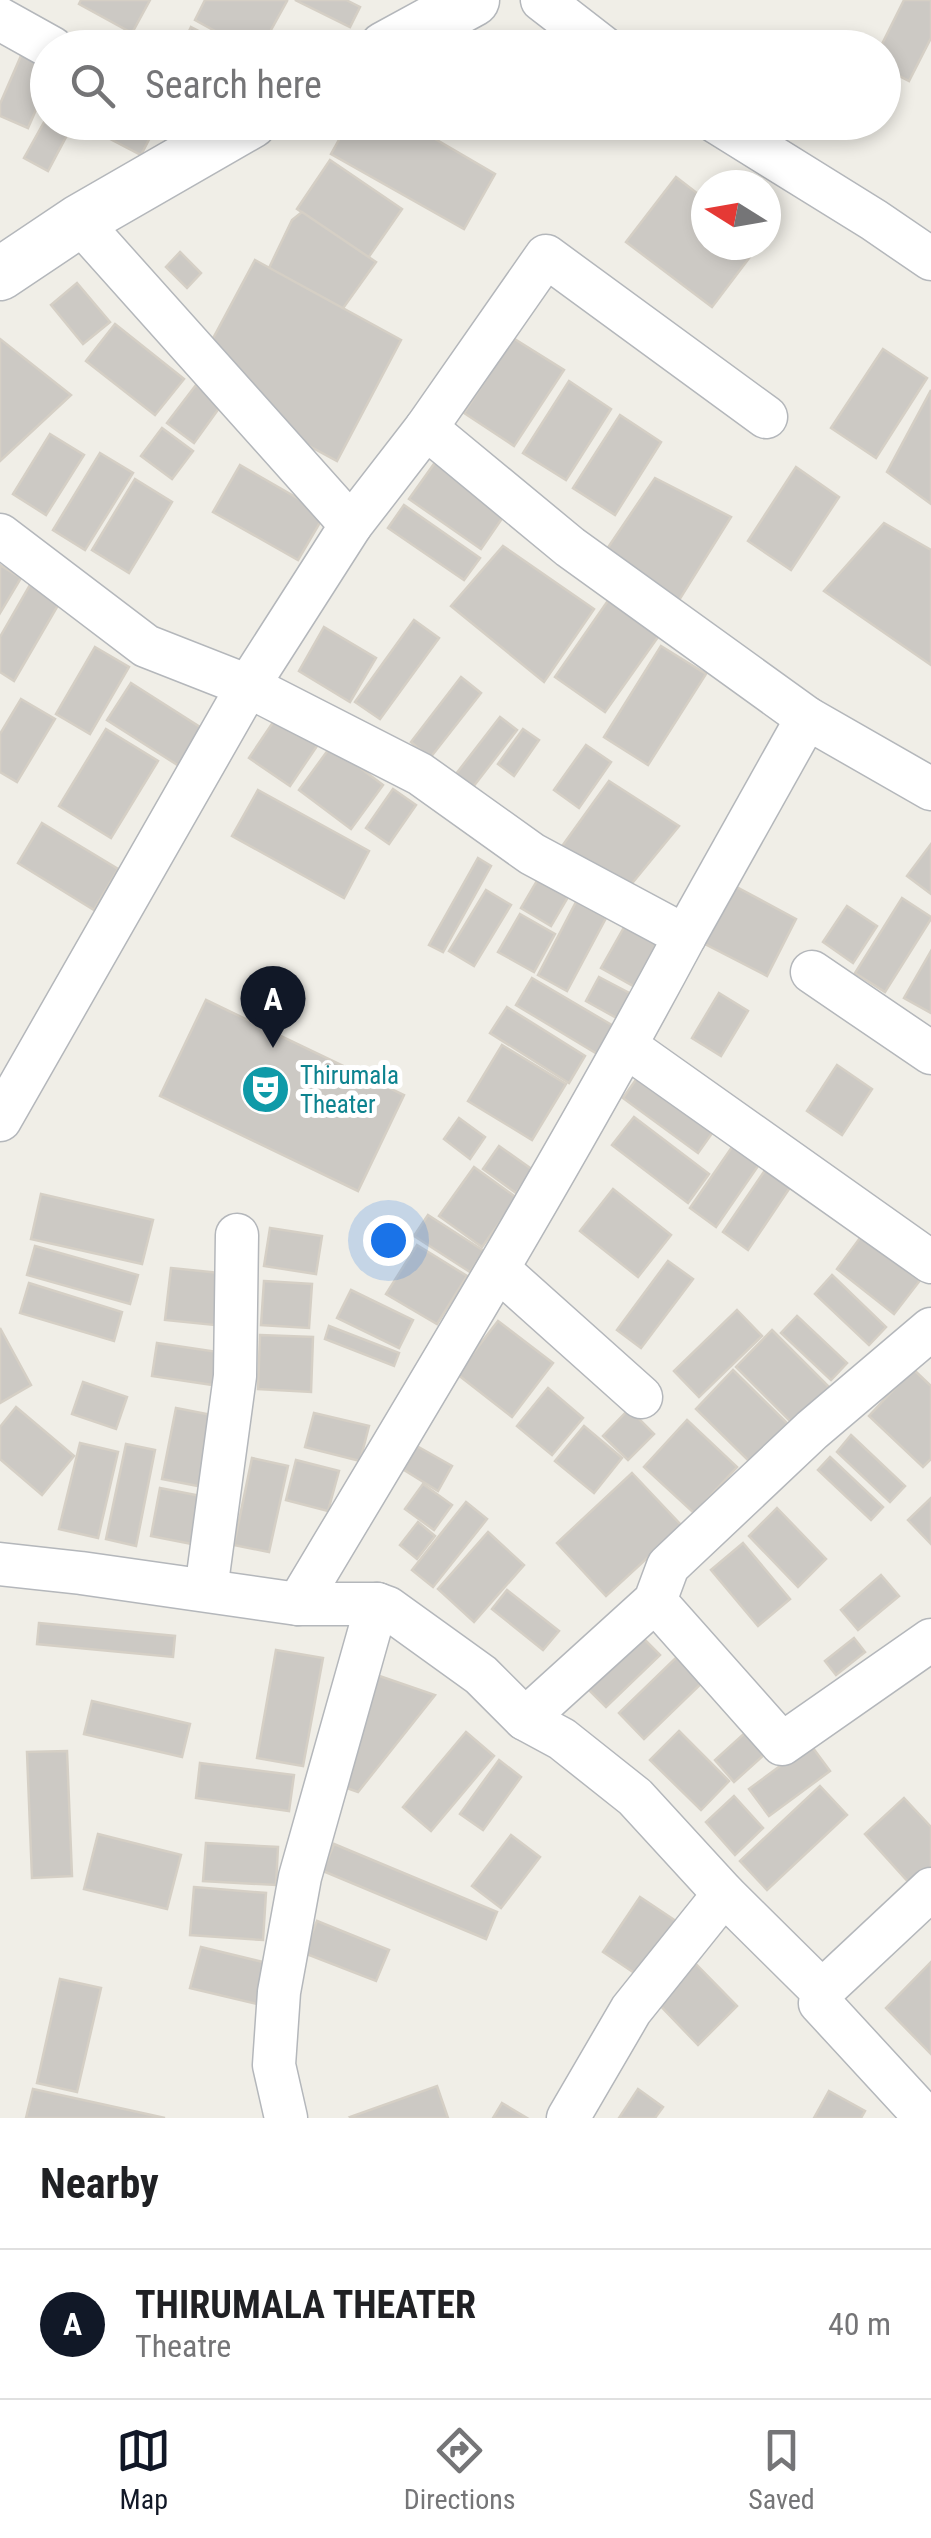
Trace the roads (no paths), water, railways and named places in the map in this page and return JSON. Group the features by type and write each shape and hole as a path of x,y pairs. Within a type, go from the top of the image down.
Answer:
{"street":[{"path":"418,30 474,0"},
{"path":"542,0 581,30"},
{"path":"0,19 30,36"},
{"path":"0,274 202,140"},
{"path":"745,140 931,259"},
{"path":"79,220 351,525"},
{"path":"0,1120 248,686 351,525 426,428 546,256 766,417"},
{"path":"426,428 570,547 807,718 931,790"},
{"path":"0,535 146,646 248,686 420,774 532,854 685,936"},
{"path":"298,1604 498,1269 807,718"},
{"path":"812,972 931,1054"},
{"path":"626,1046 931,1262"},
{"path":"206,1590 236,1376 237,1236"},
{"path":"498,1269 640,1397"},
{"path":"525,1719 655,1601 668,1566 812,1430 931,1329"},
{"path":"0,1564 298,1604 378,1604 388,1608 464,1661 525,1719 562,1739 635,1797 724,1894 822,1991"},
{"path":"655,1601 782,1744 931,1640"},
{"path":"286,2118 274,2065 279,1992 300,1876 378,1604"},
{"path":"926,2118 820,2002 822,1991 931,1889"},
{"path":"568,2118 631,2010 724,1894"}],"place":[{"name":"THIRUMALA THEATER","path":"273,1048"},
{"name":"Thirumala Theater","path":"265,1089"}]}
